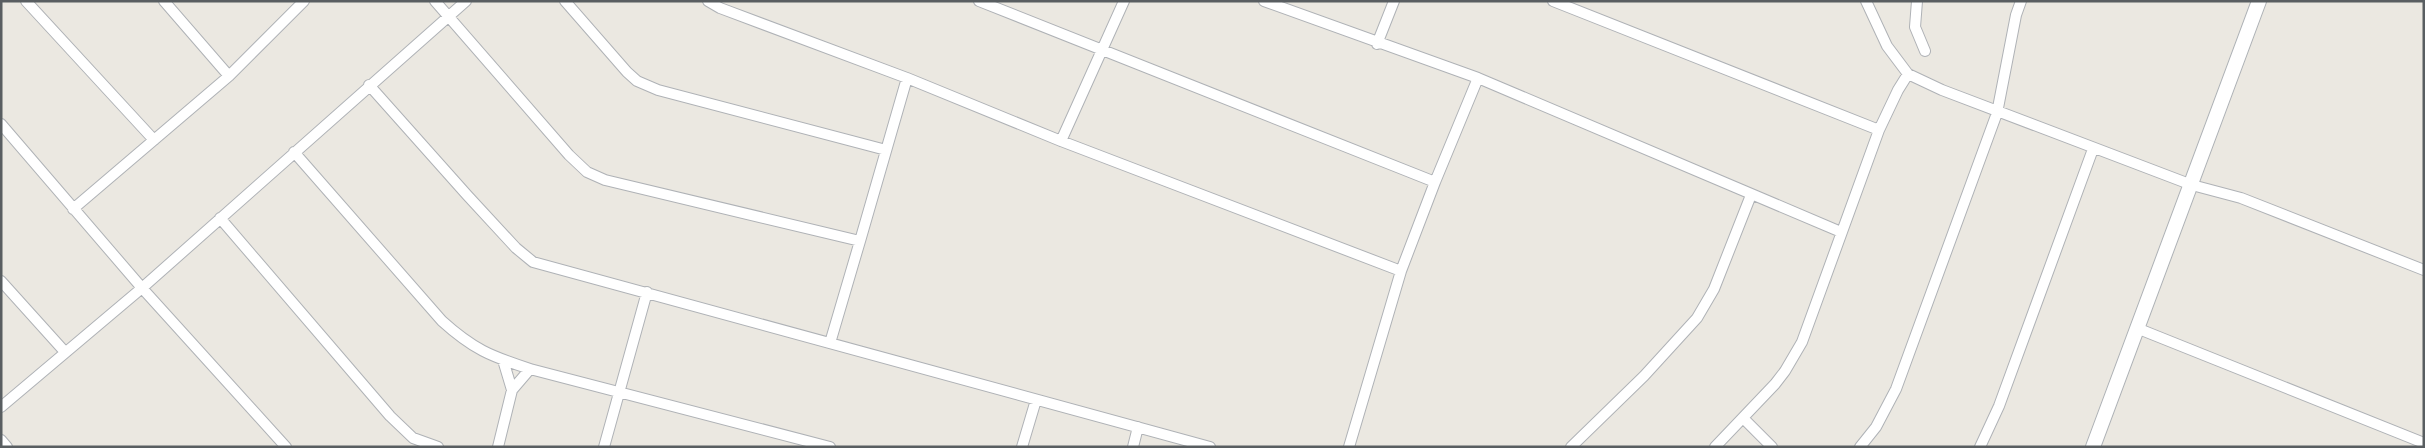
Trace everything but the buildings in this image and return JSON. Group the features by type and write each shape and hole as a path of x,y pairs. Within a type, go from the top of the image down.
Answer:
{"street":[{"path":"26,1 154,140"},
{"path":"164,1 229,76"},
{"path":"435,1 569,155 587,172 605,180 860,241"},
{"path":"1,407 142,288 369,84 466,1"},
{"path":"565,1 637,81 658,90 886,150"},
{"path":"708,1 721,4 1061,141 1402,271"},
{"path":"979,1 1434,182"},
{"path":"1061,141 1100,50 1124,1"},
{"path":"1264,1 1285,5 1378,44 1478,78 1842,232"},
{"path":"1378,44 1394,1"},
{"path":"1553,1 1879,130"},
{"path":"1866,1 1888,46 1908,74 1997,113 2192,185 2241,198 2424,270"},
{"path":"1917,1 1915,27 1925,51"},
{"path":"1860,447 1880,422 1896,389 1997,113 2016,14 2021,1"},
{"path":"2095,446 2259,1"},
{"path":"73,209 229,76 302,2"},
{"path":"1715,447 1785,371 1802,342 1879,130 1898,90 1908,74"},
{"path":"830,343 907,78"},
{"path":"1349,447 1402,271 1434,182 1478,78"},
{"path":"369,84 467,195 516,248 533,262 1210,447"},
{"path":"1,124 142,288 286,447"},
{"path":"1980,447 1999,406 2094,149"},
{"path":"294,152 442,321 466,343 503,360 530,369 830,447"},
{"path":"1571,447 1644,376 1697,318 1714,289 1751,195"},
{"path":"220,218 390,416 413,438 438,447"},
{"path":"1,281 65,352"},
{"path":"604,447 647,292"},
{"path":"2139,329 2424,443"},
{"path":"503,360 512,390"},
{"path":"498,447 512,390 530,369"},
{"path":"1022,447 1036,400"},
{"path":"1743,418 1772,447"},
{"path":"1133,447 1138,428"},
{"path":"1,440 8,447"}]}
